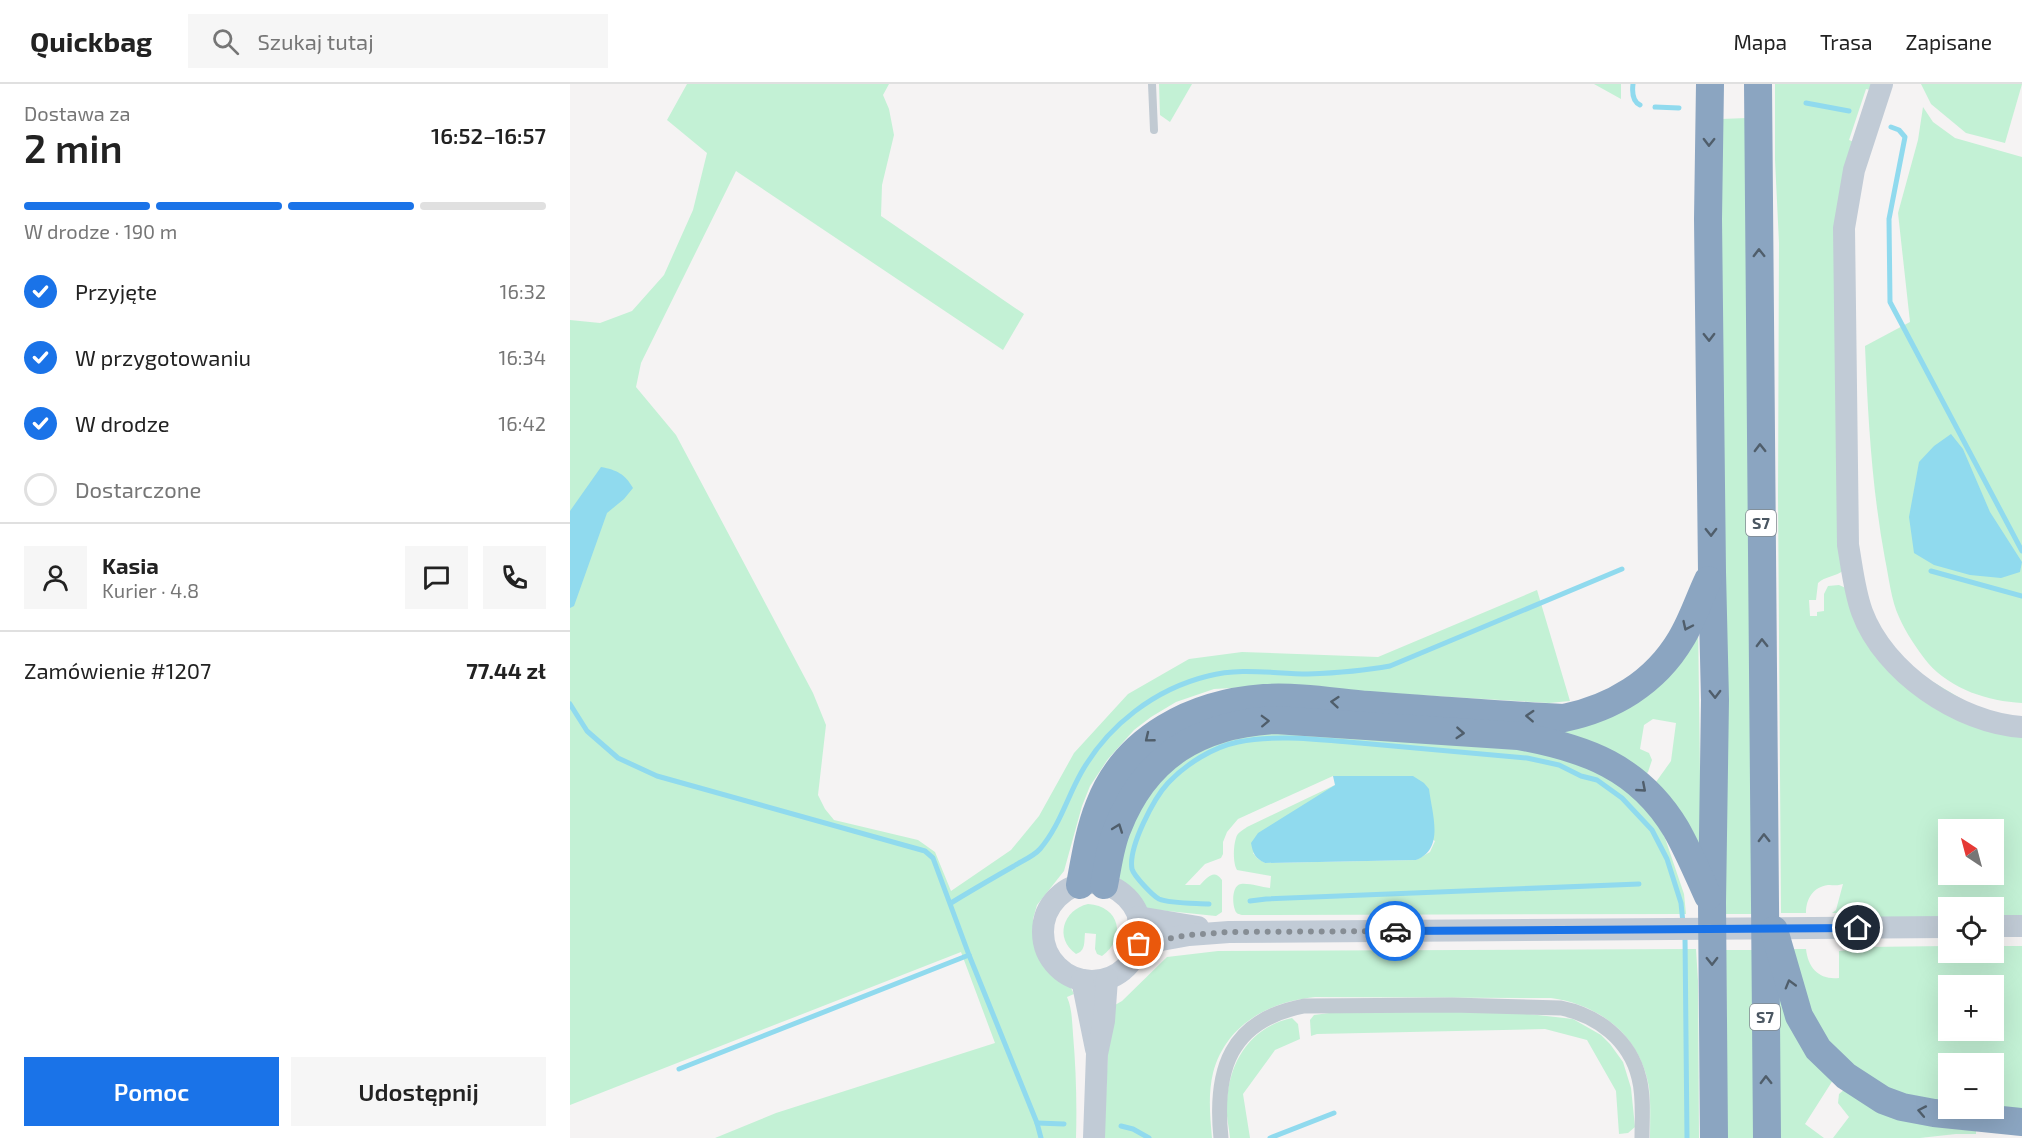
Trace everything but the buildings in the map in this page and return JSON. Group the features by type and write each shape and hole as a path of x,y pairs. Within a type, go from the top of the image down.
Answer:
{"highway":[{"path":"1710,84 1708,219 1715,700 1712,903 1714,1138"},
{"name":"S7","path":"1758,84 1767,1138"},
{"path":"1092,885 1091,829 1099,804 1109,785 1136,748 1156,732 1178,720 1212,707 1266,698 1564,718 1587,712 1626,695 1652,676 1681,638 1712,572"},
{"path":"1092,885 1131,798 1154,767 1177,748 1198,736 1224,727 1275,720 1518,736 1580,750 1622,771 1656,801 1676,830 1712,903"},
{"path":"1764,896 1799,1016 1818,1049 1830,1062 1867,1091 1902,1107 1934,1113 2022,1122"}],"street":[{"path":"1882,84 1854,170 1844,228 1848,545 1855,588 1863,614 1884,653 1924,689 1959,709 1989,722 2022,727"},
{"path":"1092,885 1125,897 1138,917 1139,944 1129,964 1107,979 1082,980 1059,968 1048,954 1043,936 1045,919 1053,903 1065,892 1092,885"},
{"path":"1138,917 1229,932"},
{"path":"2004,926 2022,926"},
{"path":"1139,944 1189,935 1229,932 1938,927"},
{"path":"1094,1138 1097,1054 1104,1021 1107,979"},
{"path":"1082,980 1097,1054"},
{"path":"1221,1138 1218,1100 1225,1066 1244,1035 1267,1018 1284,1010 1304,1006 1452,1005 1561,1008 1577,1011 1603,1025 1622,1043 1639,1077 1642,1138"}],"lane":[{"path":"1152,84 1154,130"}],"green space":[{"path":"687,84 889,84 883,95 889,109 894,135 882,185 881,216 1024,314 1003,350 736,171 641,363 636,387 676,435 813,693 826,725 818,795 825,809 834,820 918,840 935,852 951,891 1011,850 1039,816 1074,753 1128,694 1189,659 1242,652 1378,657 1537,590 1570,701 1549,703 1267,686 1214,689 1176,702 1151,717 1134,730 1108,759 1090,786 1082,806 1064,871 1037,905 1033,919 1033,941 1038,952 1051,970 1068,982 1074,994 1067,997 1072,1015 1075,1060 1076,1138 715,1138 776,1113 995,1043 961,952 570,1105 570,320 600,323 632,311 664,275 693,210 707,153 667,120"},
{"path":"1159,84 1192,84 1170,122 1160,115"},
{"path":"1594,84 1621,84 1621,99"},
{"path":"1775,84 1872,84 1871,90 1866,89 1849,140 1854,142 1844,570 1818,583 1816,600 1809,600 1810,616 1817,616 1817,612 1824,611 1824,594 1828,586 1839,585 1848,589 1871,645 2022,735 2022,916 2004,917 2004,897 1938,897 1938,917 1850,918 1850,913 1832,913 1836,910 1843,884 1823,886 1814,891 1807,903 1806,913 1781,913 1779,243 1775,160"},
{"path":"1921,84 2022,84 2005,143 1966,133 1931,104"},
{"path":"1923,107 1933,122 1955,138 2022,157 2022,703 1984,697 1959,687 1938,672 1928,663 1908,635 1896,610 1890,589 1871,453 1865,346 1910,322 1898,213 1918,140"},
{"path":"1747,118 1752,914 1726,914 1721,119"},
{"path":"1698,620 1701,850 1656,782 1671,761 1676,723 1653,719 1644,725 1640,749 1649,753 1652,760 1645,775 1499,722 1577,723"},
{"path":"1232,732 1516,744 1608,775 1651,813 1665,838 1684,894 1686,914 1242,915 1237,913 1233,899 1238,885 1248,884 1270,888 1271,876 1237,870 1234,850 1240,832 1335,785 1253,853 1257,858 1265,863 1416,860 1430,852 1435,841 1333,776 1238,819 1227,832 1221,858 1205,864 1185,885 1200,885 1211,875 1219,877 1222,880 1222,912 1216,916 1148,909 1142,906 1117,875 1118,846 1154,778"},
{"path":"1088,904 1107,910 1116,924 1115,941 1102,956 1097,954 1095,949 1096,934 1085,933 1083,948 1076,954 1065,940 1064,925 1067,918 1079,907"},
{"path":"1938,946 1938,963 2004,963 2004,946 2022,946 2022,1115 2004,1110 2004,1053 1938,1053 1938,1106 1894,1095 1825,1044 1786,949 1806,949 1812,967 1820,975 1832,978 1839,978 1839,951 1850,950 1850,947 1861,947 1861,950 1866,950 1866,947"},
{"path":"1696,949 1699,1138 1650,1138 1649,1087 1637,1053 1615,1026 1586,1008 1551,998 1315,997 1281,1004 1266,1010 1252,1018 1228,1041 1219,1056 1211,1081 1212,1138 1104,1138 1109,1028 1115,1005 1122,1001 1167,957 1218,951"},
{"path":"1726,950 1753,950 1754,1138 1727,1138"},
{"path":"1778,994 1833,1080 1805,1124 1824,1138 1778,1138"},
{"path":"1344,1011 1512,1012 1573,1019 1601,1035 1623,1062 1631,1088 1635,1127 1628,1133 1619,1134 1616,1091 1587,1040 1545,1029 1317,1034 1311,1036 1310,1020 1314,1015"},
{"path":"1292,1018 1298,1024 1300,1039 1275,1050 1243,1094 1250,1138 1230,1138 1227,1114 1229,1085 1238,1059 1254,1037 1278,1022"},
{"path":"1845,1089 1938,1115 1938,1119 1951,1119 1976,1126 1976,1134 1920,1138 1833,1138 1849,1117 1838,1103 1839,1094"}],"water":[{"path":"1951,434 1963,449 1990,512 2022,562 2020,572 2001,578 1970,575 1934,565 1914,553 1909,517 1919,462 1934,446"},
{"path":"601,467 620,473 633,488 607,513 574,606 570,608 570,511"},
{"path":"1333,776 1413,776 1424,783 1429,789 1434,820 1434,839 1431,848 1416,860 1265,863 1257,857 1251,843 1258,833 1335,785"}],"waterway":[{"path":"1633,84 1634,99 1640,105"},
{"path":"1806,103 1849,111"},
{"path":"1655,107 1679,108"},
{"path":"1891,127 1899,130 1905,137 1889,219 1890,302 2022,551"},
{"path":"951,903 1037,852 1058,822 1081,773 1105,739 1135,711 1170,690 1220,673 1308,674 1349,672 1390,666 1622,569"},
{"path":"1931,571 2022,596"},
{"path":"570,704 587,731 618,758 657,776 925,851 933,858 1041,1138"},
{"path":"1209,904 1177,903 1159,899 1133,872 1134,848 1149,811 1162,790 1175,776 1210,752 1238,742 1268,738 1299,738 1527,758 1559,765 1581,776 1597,780 1622,798 1652,830 1667,859 1681,903 1683,923"},
{"path":"1250,901 1639,884"},
{"path":"1685,936 1687,1138"},
{"path":"679,1069 969,955"},
{"path":"1270,1138 1334,1113"},
{"path":"1037,1123 1064,1124"},
{"path":"1121,1126 1133,1129 1149,1138"}],"way so far":[{"path":"1139,944 1189,935 1229,932 1395,931"}],"route":[{"path":"1395,931 1858,928"}]}
